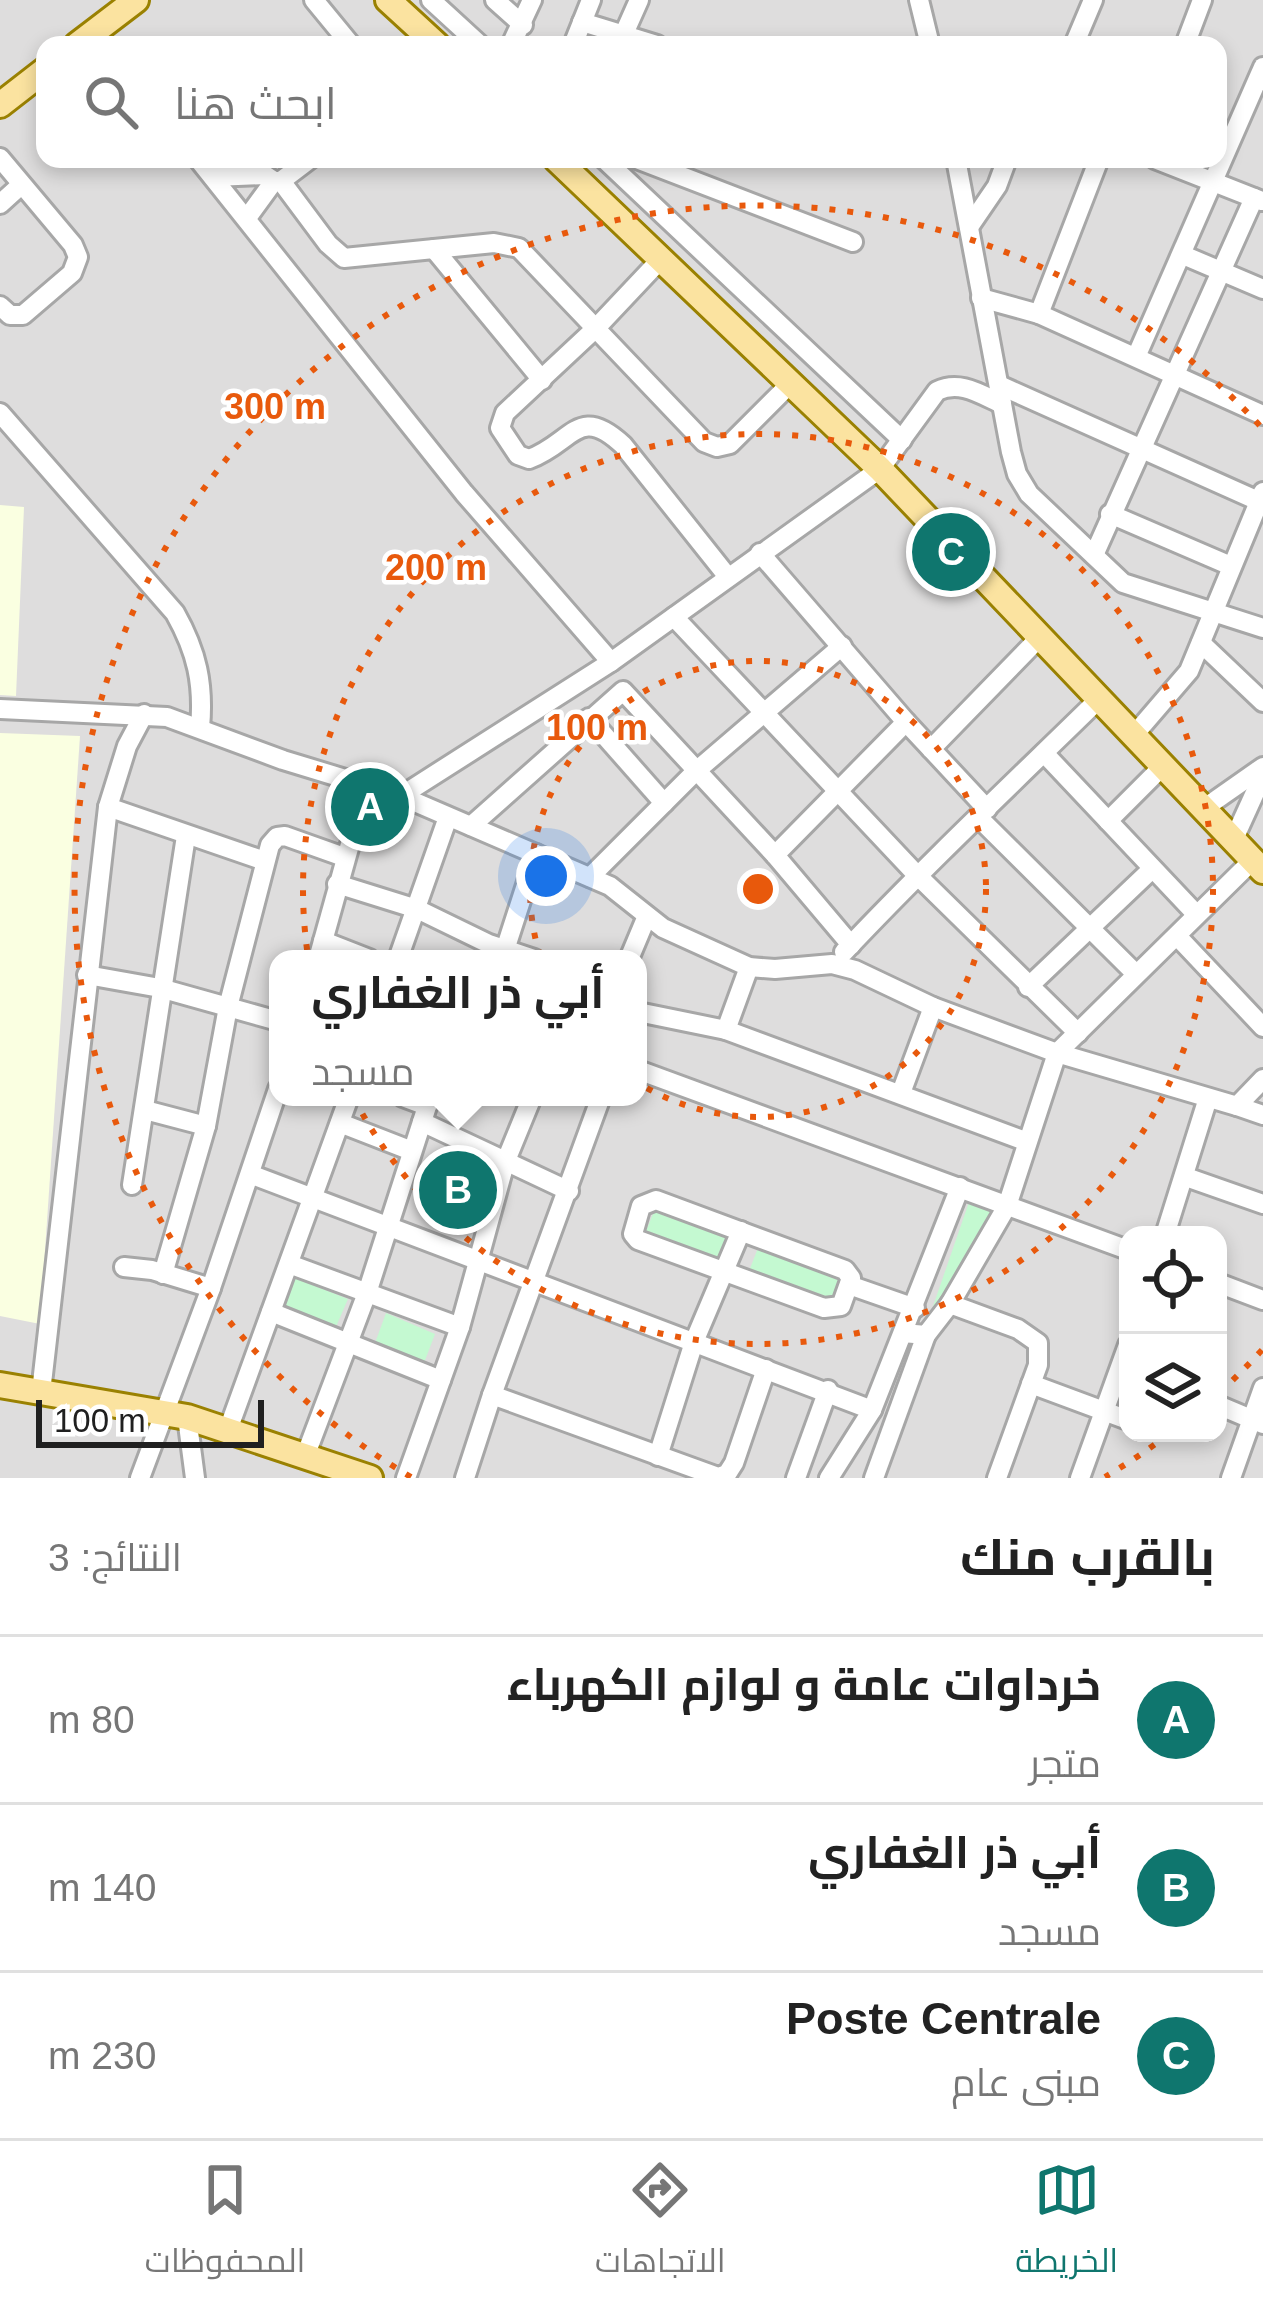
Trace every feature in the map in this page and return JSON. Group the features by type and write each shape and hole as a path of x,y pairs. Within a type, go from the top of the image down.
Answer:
{"main road":[{"path":"96,36 136,0"},
{"path":"388,0 427,36"},
{"path":"0,105 36,77"},
{"path":"565,168 880,470 1258,866"},
{"path":"0,1384 175,1414 370,1478"}],"street":[{"path":"314,0 344,36"},
{"path":"431,0 470,36"},
{"path":"495,0 523,25"},
{"path":"516,36 532,0"},
{"path":"577,36 591,0"},
{"path":"623,36 639,0"},
{"path":"919,0 928,36"},
{"path":"1079,36 1093,0"},
{"path":"1188,36 1202,0"},
{"path":"583,22 613,36"},
{"path":"1227,151 1262,75"},
{"path":"0,158 73,245 78,266 23,315 1,310"},
{"path":"206,168 606,665 622,692 775,856 850,945"},
{"path":"614,168 902,440"},
{"path":"660,168 853,242"},
{"path":"958,168 1022,484 1123,583 1263,628"},
{"path":"969,227 1004,168"},
{"path":"1039,314 1096,168"},
{"path":"1094,555 1173,375 1258,200 1181,168"},
{"path":"1136,357 1219,168"},
{"path":"213,177 268,174"},
{"path":"247,218 268,174"},
{"path":"268,174 344,258 494,243 519,248 704,442 717,447 730,444 789,385"},
{"path":"0,204 21,185"},
{"path":"434,249 542,380"},
{"path":"1183,255 1263,289"},
{"path":"661,259 506,412 502,433 518,455 536,458 587,425 605,428 728,577"},
{"path":"981,298 1039,314 1263,415"},
{"path":"401,796 606,665 880,470 944,387 1001,394 1141,446 1262,499 1210,612 1189,671 1134,735"},
{"path":"0,413 175,613 193,644 203,691 200,728"},
{"path":"1110,514 1232,566"},
{"path":"760,553 983,813 1136,974"},
{"path":"674,617 916,874 1078,1033"},
{"path":"931,749 1040,637"},
{"path":"1201,643 1263,703"},
{"path":"590,878 695,772 842,646"},
{"path":"471,826 622,692"},
{"path":"832,964 916,874 1099,698"},
{"path":"0,709 144,714 200,728 401,796 610,886 647,916 748,967 832,964 855,970 933,1007 1057,1053 1263,1115"},
{"path":"41,1393 107,807 127,746 144,714"},
{"path":"590,718 664,803"},
{"path":"775,856 906,722"},
{"path":"1044,752 1196,914"},
{"path":"1108,821 1162,767"},
{"path":"1203,808 1263,771"},
{"path":"1233,841 1263,771"},
{"path":"321,950 366,787"},
{"path":"107,807 265,861"},
{"path":"401,950 448,817"},
{"path":"132,1184 186,836"},
{"path":"164,1274 206,1126 228,1006 274,839 280,836 344,857"},
{"path":"493,950 536,854"},
{"path":"874,1478 926,1335 950,1304 1006,1206 1057,1053 1196,914 1258,866"},
{"path":"1028,987 1151,870"},
{"path":"337,884 417,909 491,950"},
{"path":"632,950 647,916"},
{"path":"1178,937 1263,1028"},
{"path":"726,1030 748,967"},
{"path":"87,975 160,988 269,1018"},
{"path":"901,1093 933,1007"},
{"path":"647,1014 726,1030 1025,1141"},
{"path":"647,1073 1119,1247"},
{"path":"1237,1106 1263,1078"},
{"path":"1168,1226 1208,1098"},
{"path":"140,1478 175,1414 211,1288 272,1106"},
{"path":"228,1430 346,1106"},
{"path":"406,1478 460,1328 505,1162 528,1106"},
{"path":"465,1478 491,1395 599,1106"},
{"path":"306,1454 367,1293 427,1109 505,1162 569,1191"},
{"path":"145,1110 206,1126"},
{"path":"340,1124 412,1151"},
{"path":"250,1174 872,1410"},
{"path":"1186,1177 1263,1204"},
{"path":"829,1478 872,1410 960,1187"},
{"path":"656,1200 741,1231 849,1273 841,1306 830,1310 638,1240 633,1234 641,1206 656,1200"},
{"path":"658,1456 694,1342 741,1231"},
{"path":"289,1264 460,1328"},
{"path":"124,1267 211,1288"},
{"path":"849,1285 915,1308"},
{"path":"1227,1286 1263,1300"},
{"path":"950,1304 1030,1335 1041,1353 997,1478"},
{"path":"271,1312 441,1380"},
{"path":"903,1334 926,1335"},
{"path":"491,1395 708,1475 727,1474 766,1369"},
{"path":"1080,1478 1119,1372"},
{"path":"1031,1384 1119,1416"},
{"path":"1231,1478 1257,1422 1263,1388"},
{"path":"796,1478 828,1390"},
{"path":"1227,1409 1257,1422"},
{"path":"175,1414 195,1478"}],"shaded area":[{"path":"0,0 1263,0 1263,1478 0,1478"},
{"path":"0,505 24,507 16,696 0,695"},
{"path":"0,733 80,736 40,1324 0,1316"}],"green space":[{"path":"969,1202 1000,1216 931,1312"},
{"path":"657,1204 733,1235 722,1262 646,1231"},
{"path":"760,1243 843,1276 832,1304 749,1271"},
{"path":"295,1278 348,1299 335,1329 283,1308"},
{"path":"386,1313 435,1334 424,1363 375,1343"}],"place":[{"name":"Poste Centrale","path":"951,552"},
{"name":"خرداوات عامة و لوازم الكهرباء","path":"370,807"},
{"name":"أبي ذر الغفاري","path":"458,1190"}]}
